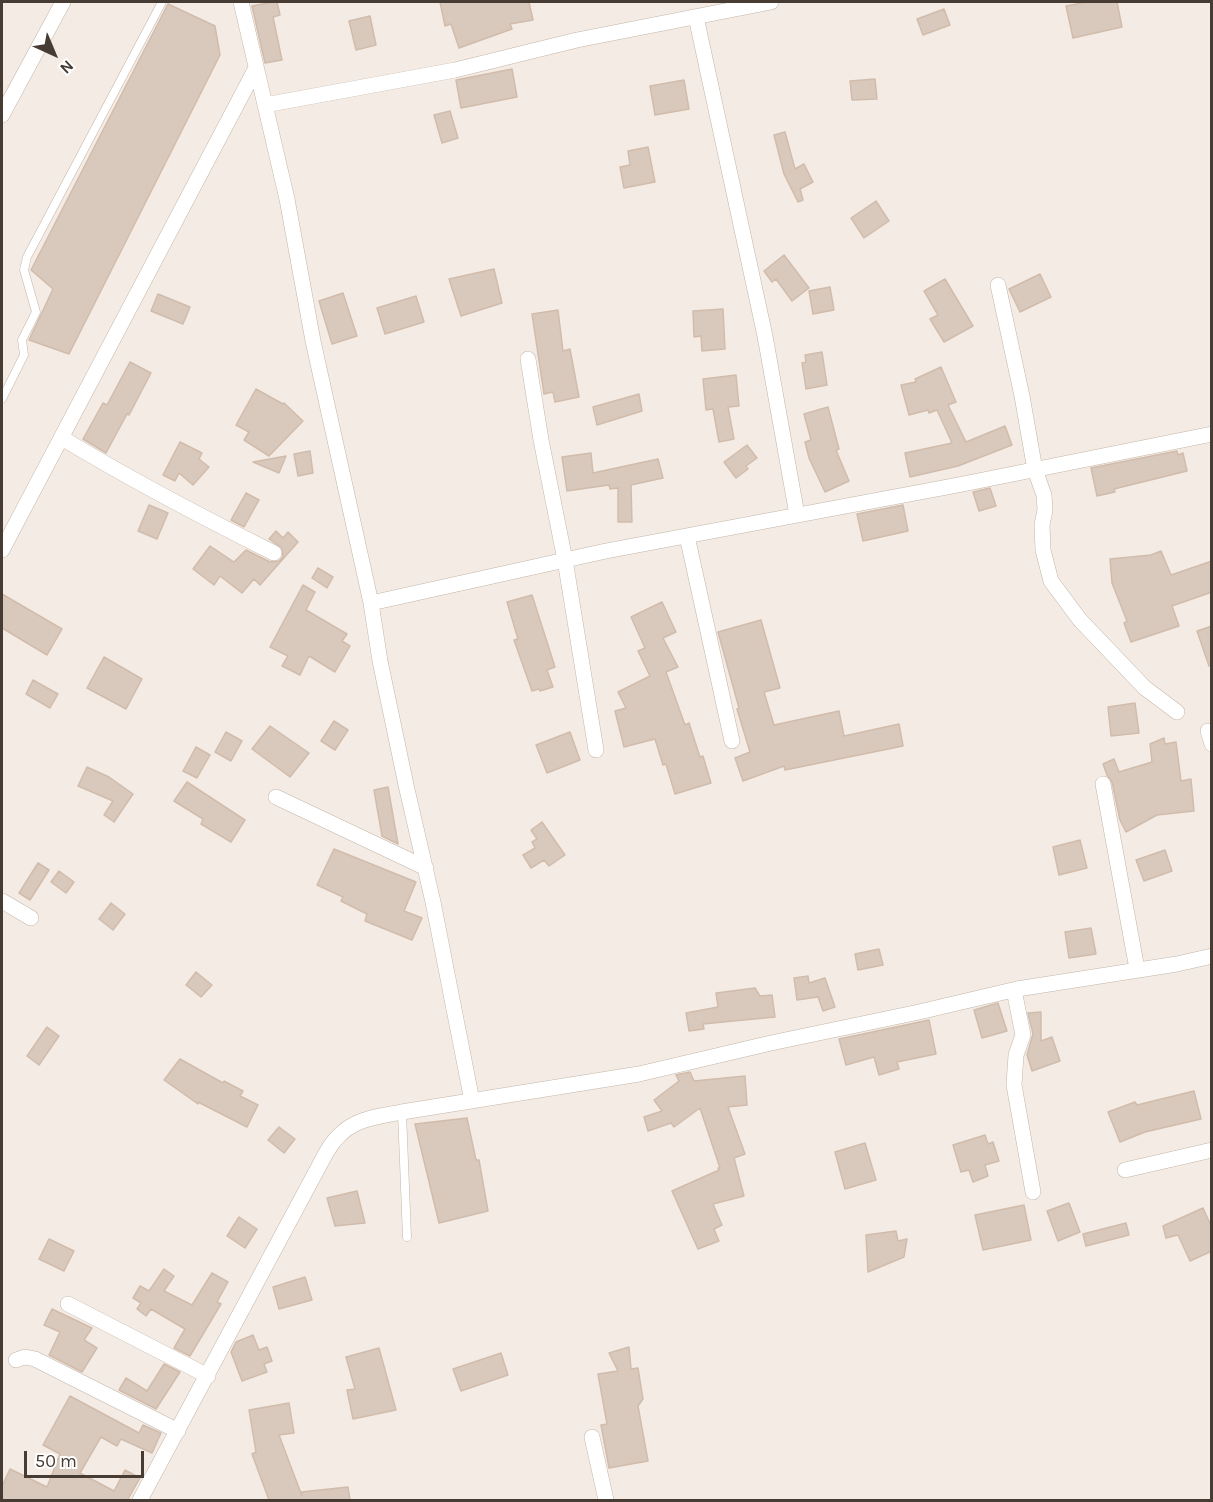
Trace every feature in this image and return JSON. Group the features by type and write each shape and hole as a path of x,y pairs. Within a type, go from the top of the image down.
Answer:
{"street":[{"path":"2,115 63,2"},
{"path":"242,2 287,199 311,331 371,603 395,734 426,868 472,1101"},
{"path":"265,105 455,70 577,40 771,2"},
{"path":"696,17 765,336 797,515"},
{"path":"2,550 256,68"},
{"path":"998,285 1035,470 1044,495 1046,510 1042,525 1043,550 1051,581 1080,620 1145,688 1177,712"},
{"path":"528,359 541,440 565,560 596,750"},
{"path":"371,603 565,560 1212,434"},
{"path":"62,438 200,517 274,553"},
{"path":"687,536 732,741"},
{"path":"1103,784 1137,969"},
{"path":"276,797 426,868"},
{"path":"2,901 31,918"},
{"path":"140,1500 334,1139 342,1131 363,1120 639,1074 1014,990 1177,964 1212,956"},
{"path":"1014,990 1023,1035 1016,1055 1014,1085 1033,1192"},
{"path":"1125,1170 1212,1150"},
{"path":"68,1304 208,1376"},
{"path":"16,1360 35,1359 178,1431"},
{"path":"592,1437 606,1500"}],"lane":[{"path":"2,399 24,355 22,340 36,312 24,270 27,256 162,2"},
{"path":"402,1112 408,1237"}],"building":[{"path":"277,2 280,15 273,17 282,60 265,63 252,6"},
{"path":"440,2 529,2 533,20 510,24 512,29 459,48 451,24 445,26"},
{"path":"1087,2 1117,2 1122,27 1073,38 1066,6"},
{"path":"168,4 215,26 220,55 69,354 29,340 53,289 31,270"},
{"path":"944,9 950,25 923,35 917,19"},
{"path":"370,16 376,45 356,50 349,21"},
{"path":"512,69 517,97 461,108 456,80"},
{"path":"875,79 877,99 852,100 850,81"},
{"path":"684,80 689,109 655,115 650,86"},
{"path":"450,111 458,138 442,143 434,115"},
{"path":"785,132 795,169 804,164 813,182 800,189 803,200 798,202 784,174 774,135"},
{"path":"648,147 655,182 624,188 620,167 630,165 628,151"},
{"path":"876,201 889,221 864,238 851,218"},
{"path":"784,255 809,288 792,301 776,279 772,282 764,271"},
{"path":"494,269 502,303 461,316 449,279"},
{"path":"1040,274 1051,297 1020,312 1009,289"},
{"path":"945,279 973,326 944,342 930,319 938,315 924,291"},
{"path":"830,287 834,310 813,314 809,291"},
{"path":"343,293 357,336 332,344 319,301"},
{"path":"158,294 190,307 183,324 151,311"},
{"path":"416,296 424,322 385,334 377,308"},
{"path":"723,309 725,349 702,351 701,336 694,337 693,311"},
{"path":"558,310 563,351 570,349 579,397 555,402 553,392 544,394 532,314"},
{"path":"822,352 827,385 806,389 802,363 806,362 805,355"},
{"path":"130,362 151,373 106,453 83,439 103,403 107,405"},
{"path":"941,367 956,402 948,405 966,442 1005,426 1012,445 958,466 910,477 905,453 952,443 937,410 909,415 901,385 916,382 915,379"},
{"path":"736,375 739,406 728,407 734,439 719,442 713,409 706,410 703,379"},
{"path":"256,389 284,403 303,421 269,456 244,440 249,432 236,425"},
{"path":"639,394 642,411 597,425 593,407"},
{"path":"828,407 839,449 836,450 849,481 825,492 809,458 805,442 811,440 804,414"},
{"path":"180,442 202,453 199,459 209,467 193,485 179,473 175,481 163,475"},
{"path":"747,445 757,458 736,478 724,462"},
{"path":"310,451 313,473 298,476 294,454"},
{"path":"1177,451 1178,455 1183,453 1187,471 1114,489 1115,492 1097,496 1091,468"},
{"path":"591,453 593,473 658,459 663,478 631,485 632,522 618,522 618,488 610,489 609,485 567,491 562,457"},
{"path":"286,456 279,473 253,462"},
{"path":"990,488 996,506 979,511 973,492"},
{"path":"246,493 259,500 244,527 231,520"},
{"path":"149,505 168,513 157,539 138,531"},
{"path":"903,505 908,531 863,541 857,514"},
{"path":"276,531 283,538 288,532 298,542 260,585 254,579 242,593 220,576 214,585 193,569 210,546 234,562 246,550 270,562 279,561 283,557 282,548 269,539"},
{"path":"1161,551 1171,575 1212,561 1212,592 1172,606 1179,626 1131,642 1124,623 1127,621 1112,583 1110,559 1151,555"},
{"path":"318,568 333,577 327,588 312,578"},
{"path":"303,585 315,592 306,610 347,634 342,641 350,646 335,672 309,656 300,675 282,666 288,656 270,647"},
{"path":"2,594 62,629 47,655 2,628"},
{"path":"532,595 555,667 547,670 553,687 540,691 539,689 532,691 514,640 518,639 507,602"},
{"path":"662,602 676,632 663,638 678,667 666,672 685,725 689,723 700,757 703,756 711,783 675,794 655,739 624,747 615,711 626,708 618,692 650,676 638,651 645,648 631,617"},
{"path":"761,620 780,688 764,692 774,725 839,711 844,736 899,724 903,746 785,770 784,766 743,781 735,758 750,752 718,632"},
{"path":"1212,626 1212,665 1209,666 1197,631"},
{"path":"104,657 142,679 126,709 87,688"},
{"path":"33,680 58,694 50,708 26,694"},
{"path":"1135,703 1139,733 1111,736 1108,707"},
{"path":"334,721 348,730 335,750 321,741"},
{"path":"270,726 309,753 290,777 252,749"},
{"path":"226,732 242,741 231,761 215,752"},
{"path":"570,732 580,760 547,773 536,745"},
{"path":"1164,738 1165,744 1176,742 1181,781 1191,779 1194,811 1157,815 1126,832 1120,820 1112,782 1103,764 1114,759 1119,772 1152,762 1150,744"},
{"path":"196,747 210,755 197,778 183,771"},
{"path":"87,767 109,777 133,794 114,822 104,815 113,801 78,786"},
{"path":"187,782 245,820 231,842 201,824 203,819 174,801"},
{"path":"388,787 398,844 382,836 374,790"},
{"path":"542,822 565,855 549,866 544,860 531,868 523,855 535,848 532,842 537,839 531,830"},
{"path":"1080,840 1087,868 1059,875 1053,847"},
{"path":"334,849 416,882 404,911 422,918 412,940 365,921 367,914 341,901 343,897 317,885"},
{"path":"1165,850 1172,871 1144,881 1136,860"},
{"path":"38,863 49,870 30,900 19,893"},
{"path":"59,871 74,882 66,893 51,882"},
{"path":"111,903 125,914 113,930 99,919"},
{"path":"1091,928 1096,954 1069,958 1065,932"},
{"path":"879,949 883,965 858,970 855,954"},
{"path":"196,972 212,985 201,997 186,985"},
{"path":"808,976 809,983 825,978 835,1007 823,1011 818,997 797,1000 794,978"},
{"path":"755,988 760,996 772,995 775,1017 703,1024 704,1029 689,1031 686,1013 718,1007 716,993"},
{"path":"998,1003 1007,1031 982,1038 974,1010"},
{"path":"1041,1012 1041,1041 1052,1037 1060,1061 1032,1071 1027,1055 1033,1034 1028,1013"},
{"path":"929,1020 936,1054 897,1062 899,1069 879,1075 874,1057 846,1065 839,1039"},
{"path":"47,1027 59,1036 39,1065 27,1056"},
{"path":"180,1059 223,1083 224,1081 243,1091 240,1096 258,1105 247,1127 198,1102 198,1104 164,1080"},
{"path":"690,1072 694,1081 745,1076 747,1105 728,1107 745,1154 734,1158 744,1196 713,1204 722,1225 714,1229 719,1241 698,1249 672,1191 720,1168 700,1108 674,1127 671,1123 648,1131 644,1117 662,1111 654,1100 679,1081 676,1075"},
{"path":"1194,1091 1201,1119 1145,1132 1120,1142 1108,1112 1135,1102 1137,1105"},
{"path":"467,1118 476,1160 479,1160 488,1211 439,1223 415,1124"},
{"path":"279,1127 295,1139 284,1153 268,1140"},
{"path":"985,1135 988,1144 993,1142 999,1161 985,1165 988,1176 973,1182 969,1170 961,1172 953,1145"},
{"path":"865,1143 876,1180 845,1189 835,1152"},
{"path":"357,1191 365,1223 335,1226 327,1198"},
{"path":"1069,1203 1080,1232 1058,1241 1047,1211"},
{"path":"1024,1205 1031,1240 983,1250 975,1215"},
{"path":"1203,1208 1212,1228 1212,1251 1190,1261 1178,1235 1166,1238 1163,1226"},
{"path":"239,1217 257,1229 245,1248 227,1236"},
{"path":"1126,1223 1129,1235 1086,1246 1083,1234"},
{"path":"896,1231 898,1241 907,1239 904,1257 868,1272 866,1235"},
{"path":"49,1239 74,1251 64,1271 39,1259"},
{"path":"164,1269 174,1276 164,1291 192,1305 212,1273 228,1282 217,1302 221,1304 190,1356 174,1348 185,1329 151,1309 146,1316 137,1309 141,1303 133,1298 140,1286 149,1291"},
{"path":"305,1277 312,1300 279,1309 273,1287"},
{"path":"52,1309 92,1328 84,1340 97,1348 82,1372 49,1355 60,1332 44,1325"},
{"path":"253,1335 259,1350 267,1347 272,1361 264,1364 267,1372 242,1381 231,1352 236,1342"},
{"path":"629,1347 631,1369 638,1368 643,1399 638,1406 648,1461 609,1468 601,1425 607,1424 598,1374 618,1371 609,1353"},
{"path":"379,1348 396,1410 353,1419 347,1390 355,1389 346,1357"},
{"path":"501,1353 508,1375 461,1391 453,1369"},
{"path":"164,1364 180,1372 156,1409 119,1390 126,1378 147,1391"},
{"path":"70,1396 139,1433 143,1425 161,1433 152,1453 121,1439 117,1446 101,1437 80,1473 114,1491 125,1470 140,1478 128,1499 130,1500 2,1500 2,1486 10,1469 47,1487 60,1454 43,1445"},
{"path":"289,1403 294,1433 279,1435 302,1496 301,1492 348,1487 350,1500 269,1500 252,1454 256,1452 249,1410"}]}
